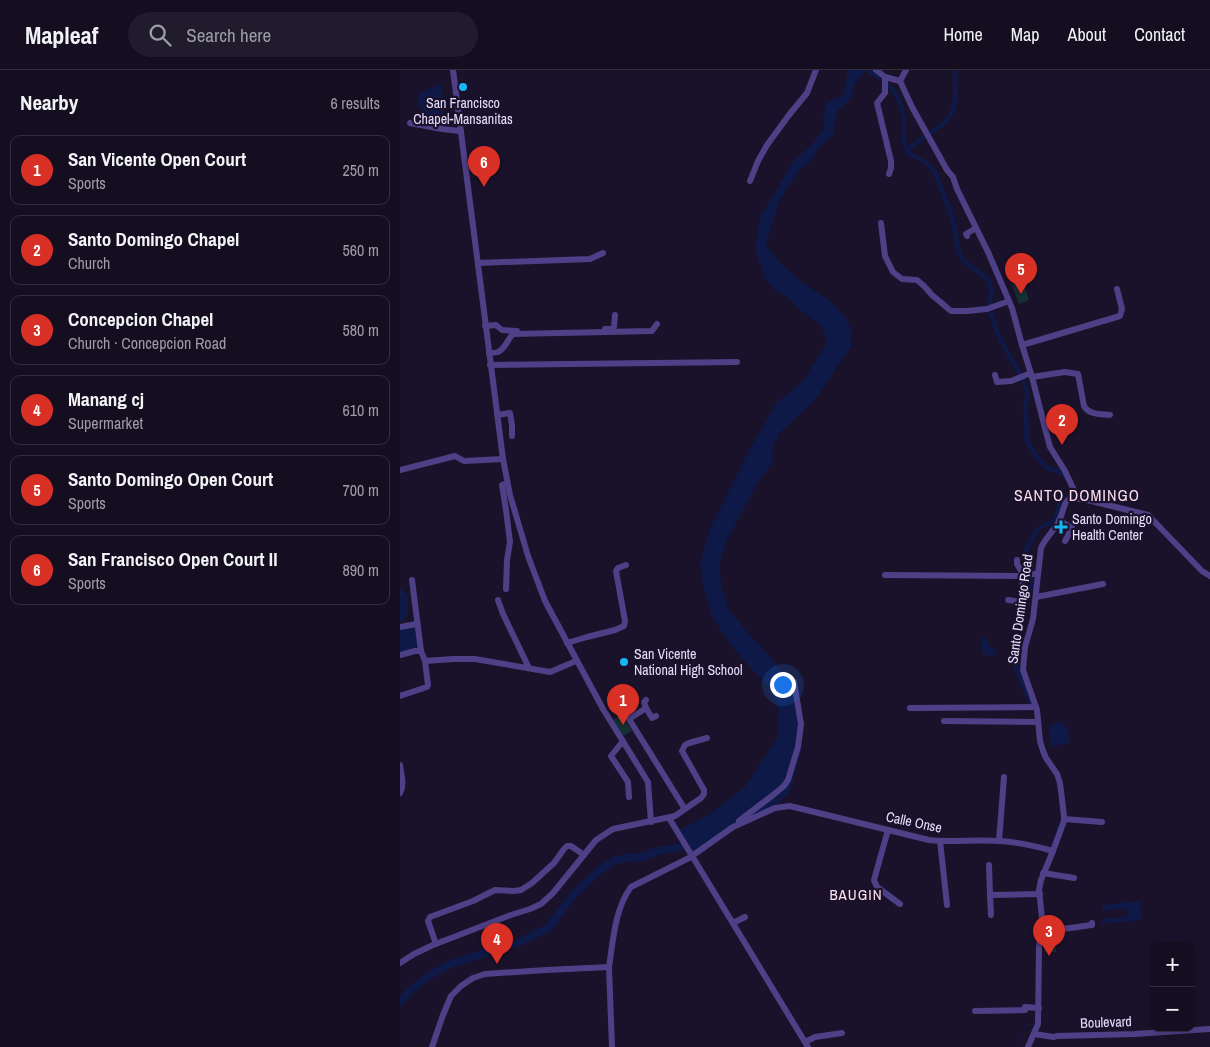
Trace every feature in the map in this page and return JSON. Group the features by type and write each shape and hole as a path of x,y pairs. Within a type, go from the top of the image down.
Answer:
{"street":[{"path":"453,70 490,365 510,495 528,556 545,601 602,709 648,782 651,822"},
{"path":"750,181 767,145 807,94 816,70"},
{"path":"876,70 885,77 900,81 916,114 947,170 953,177 1009,300 1032,375 1050,447 1065,471 1078,499 1148,515 1202,572 1210,576"},
{"path":"900,81 906,70"},
{"path":"885,77 885,93 877,103 891,161 889,174"},
{"path":"410,123 460,131"},
{"path":"881,224 885,256 893,272 902,279 917,280 951,311 992,308 1009,300"},
{"path":"967,236 966,234 976,228"},
{"path":"478,263 590,259 603,253"},
{"path":"1022,345 1120,316 1122,309 1117,290"},
{"path":"486,326 496,325 502,330 516,331 612,329 614,327 615,315"},
{"path":"489,353 500,352 513,334 652,331 657,324"},
{"path":"490,365 737,362"},
{"path":"995,375 997,382 1011,381 1032,375 1065,372 1078,374 1086,410 1110,415"},
{"path":"497,414 510,413 512,436"},
{"path":"1044,424 1066,415"},
{"path":"400,470 455,456 464,461 503,459"},
{"path":"506,589 510,542 502,485 507,483"},
{"name":"Santo Domingo Road","path":"1028,1047 1038,1024 1039,948 1042,918 1038,894 1051,850 1064,819 1060,783 1057,774 1043,751 1036,707 1023,670 1025,647 1033,619 1036,596 1035,574 1043,542 1059,520 1066,502 1073,498 1078,499"},
{"path":"1059,520 1072,528 1065,542"},
{"path":"1008,600 1021,602 1024,594 1022,590 1023,575 1017,560"},
{"path":"567,643 587,636 616,630 624,626 625,621 616,571 618,568 626,565"},
{"path":"884,576 1035,574"},
{"path":"400,696 427,688 428,685 425,661 421,651 412,580"},
{"path":"1036,596 1103,584"},
{"path":"498,600 529,668"},
{"path":"400,627 418,625"},
{"path":"400,655 421,651"},
{"path":"425,661 475,659 550,672 576,661"},
{"path":"612,1047 609,967 615,924 626,894 631,886 692,856 779,791 788,780 798,747 801,724 794,682"},
{"path":"646,700 644,702 652,718 656,716"},
{"path":"910,708 1036,707"},
{"path":"646,708 629,719 684,809"},
{"path":"944,721 1038,722"},
{"path":"400,963 435,944 541,904 553,893 596,840 613,829 675,816 701,798 704,790 682,752 685,745 707,738"},
{"path":"622,741 611,756 628,782 629,797"},
{"path":"400,765 403,783 400,793"},
{"path":"999,841 1004,778"},
{"name":"Calle Onse","path":"733,827 772,810 790,806 940,841 999,841 1051,850"},
{"path":"669,818 806,1044 815,1037 842,1033"},
{"path":"1064,819 1102,822"},
{"path":"888,830 874,880 877,887 900,904"},
{"path":"940,841 947,905"},
{"path":"435,944 428,921 430,917 473,901 495,890 521,890 532,883 554,863 567,846 571,846 584,855"},
{"path":"989,865 991,915"},
{"path":"1043,874 1074,878"},
{"path":"990,895 1038,894"},
{"path":"733,923 745,917"},
{"path":"1041,929 1067,929 1092,925 1092,923"},
{"path":"432,1047 451,996 473,978 485,974 609,967"},
{"path":"975,1011 1024,1010 1025,1007 1037,1008"},
{"name":"Boulevard","path":"1034,1034 1054,1037 1210,1029"}],"green space":[{"path":"1023,282 1029,300 1019,304 1012,285"},
{"path":"621,714 632,731 623,736 613,720"},
{"path":"1045,930 1056,930 1056,952 1045,952"}],"water":[{"path":"848,70 865,70 855,84 851,97 837,111 834,134 818,149 814,158 800,169 779,202 766,244 780,263 801,281 831,302 843,314 852,330 851,347 812,403 780,432 772,448 773,462 757,484 725,544 720,563 721,588 729,610 770,656 795,690 799,714 801,752 790,792 775,806 694,853 679,830 710,814 745,787 777,738 779,711 770,688 738,654 713,619 704,590 700,565 709,531 751,447 777,402 804,380 826,344 822,326 787,297 774,290 765,278 755,250 760,217 793,162 812,144 824,129 823,116 826,103 842,96"},
{"path":"441,84 445,121 442,125 431,124 419,105 418,96 420,92"},
{"path":"400,588 408,596 408,612 405,620 400,622"},
{"path":"414,627 418,647 400,653 400,629"},
{"path":"982,637 986,638 990,647 996,650 996,656 983,655"},
{"path":"1062,722 1066,726 1070,742 1052,747 1048,727"},
{"path":"1140,901 1142,920 1102,924 1102,919 1128,916 1127,908 1103,911 1102,905"}],"waterway":[{"path":"867,70 881,79"},
{"path":"928,134 945,122 952,111 955,98 955,70"},
{"path":"887,83 895,93 901,106 904,120 904,138 908,153 931,167 936,175 953,219 958,249 963,260 989,281 991,289 990,306"},
{"path":"907,150 925,136"},
{"path":"990,309 999,335 1021,376"},
{"path":"1023,380 1028,393 1025,408 1026,439 1037,458 1045,467 1062,473 1065,477"},
{"path":"1032,706 1017,671 1013,653 1015,633 1020,622 1024,603 1029,594 1033,576 1033,571 1027,558 1027,549 1039,528 1055,519 1062,497 1071,497"},
{"path":"1039,747 1044,761 1055,776"},
{"path":"1050,848 1061,819"},
{"path":"400,1002 409,992 435,972 453,963 522,941 549,927 574,894 600,870 615,860 643,857 657,851 677,848 690,843"},
{"path":"1017,1047 1024,1028 1028,1024 1034,1025 1035,1022"}],"place":[{"name":"San Francisco Chapel-Mansanitas","path":"463,87"},
{"name":"San Francisco Open Court II","path":"484,187"},
{"name":"Santo Domingo Open Court","path":"1021,294"},
{"name":"Santo Domingo Chapel","path":"1062,445"},
{"name":"Santo Domingo Health Center","path":"1061,527"},
{"name":"San Vicente National High School","path":"624,662"},
{"name":"San Vicente Open Court","path":"623,725"},
{"name":"Concepcion Chapel","path":"1049,956"},
{"name":"Manang cj","path":"497,964"}],"district":[{"name":"SANTO DOMINGO","path":"1077,495"},
{"name":"BAUGIN","path":"856,895"}]}
